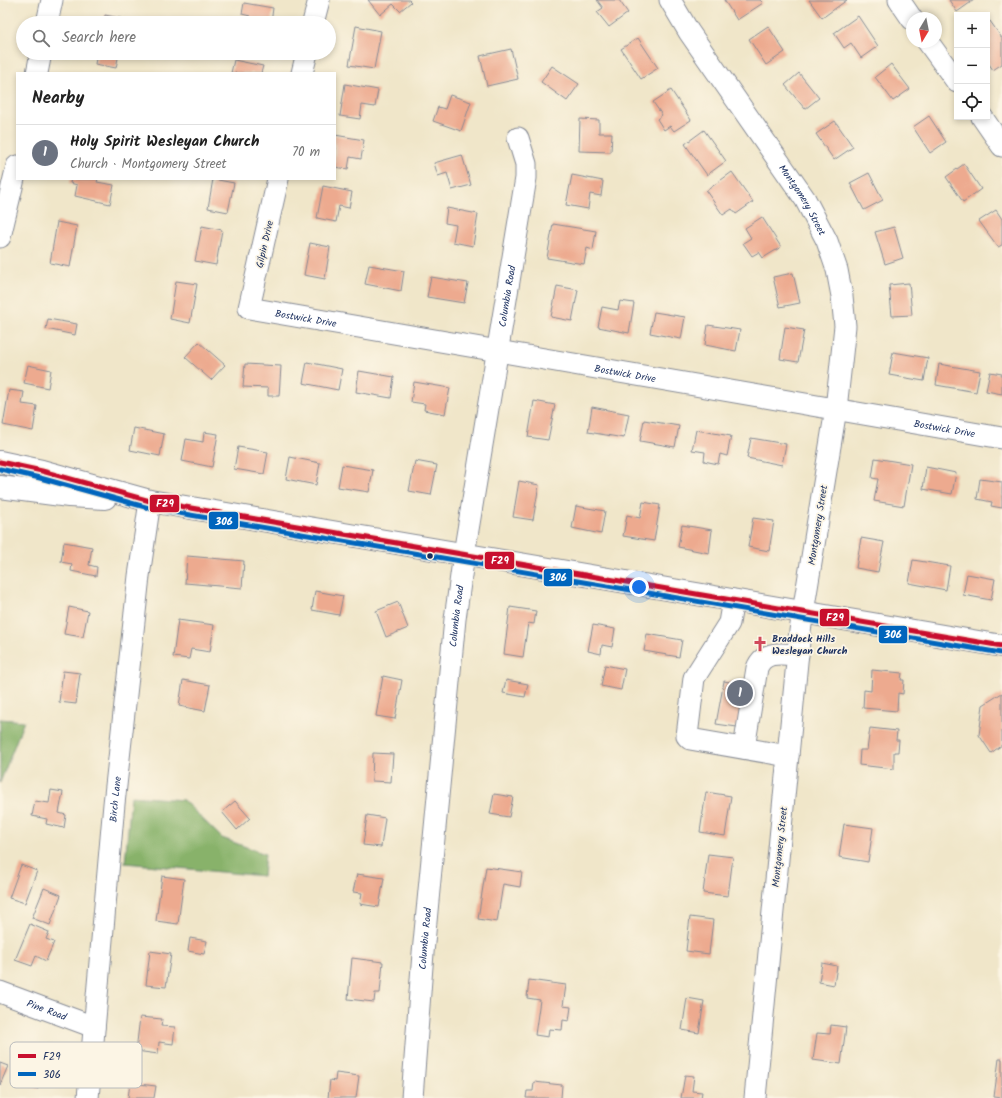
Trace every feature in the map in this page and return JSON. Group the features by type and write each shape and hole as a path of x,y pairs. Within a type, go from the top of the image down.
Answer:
{"main road":[{"path":"0,462 42,471 150,501 1002,646"},
{"path":"0,487 69,496 150,501"}],"street":[{"path":"49,16 52,0"},
{"path":"315,16 318,0"},
{"name":"Montgomery Street","path":"670,0 689,32 805,199 827,240 841,290 845,326 836,409 802,612 756,1098"},
{"path":"899,0 907,12"},
{"path":"932,48 954,78"},
{"path":"37,72 40,60"},
{"path":"302,72 305,60"},
{"path":"984,120 1002,146"},
{"name":"Columbia Road","path":"412,1098 424,937 455,619 464,554 526,178 526,164 518,138"},
{"path":"0,237 16,170"},
{"name":"Gilpin Drive","path":"249,308 278,180"},
{"name":"Bostwick Drive","path":"249,308 1002,438"},
{"name":"Birch Lane","path":"93,1042 126,691 139,576 150,501"},
{"path":"733,600 729,623 694,678 687,736 690,739 788,756"},
{"path":"744,748 757,668 760,661 766,656 775,654 798,655"},
{"name":"Pine Road","path":"0,992 94,1026"},
{"name":"Birch Lane","path":"88,1098 89,1088"}],"green space":[{"path":"0,719 24,721 0,783"},
{"path":"131,796 183,800 222,838 265,854 263,876 125,863"}],"building":[{"path":"368,0 409,0 411,2 400,11 393,4 380,15"},
{"path":"597,0 619,0 628,13 609,27 597,12 603,8"},
{"path":"724,0 760,0 763,3 737,20"},
{"path":"809,0 847,0 822,18"},
{"path":"949,0 974,0 957,12"},
{"path":"244,3 273,8 272,16 250,16 242,14"},
{"path":"858,16 878,46 861,58 851,43 844,48 834,33"},
{"path":"990,21 1002,38 1002,64 993,70 990,66"},
{"path":"356,26 381,31 374,69 349,65"},
{"path":"768,26 785,52 766,65 749,39"},
{"path":"638,38 658,68 641,79 621,49"},
{"path":"511,49 518,79 487,86 480,56"},
{"path":"96,60 118,60 116,68 95,64"},
{"path":"234,60 263,66 261,72 231,72"},
{"path":"891,64 910,89 893,101 875,77"},
{"path":"552,66 579,84 567,101 541,82"},
{"path":"799,73 819,98 805,109 785,85"},
{"path":"345,84 378,90 375,107 362,105 360,119 340,116"},
{"path":"671,90 691,120 674,131 670,126 664,130 657,119 662,115 653,102"},
{"path":"450,95 471,102 461,131 433,121 438,107 445,109"},
{"path":"929,116 946,142 930,153 913,127"},
{"path":"580,119 599,120 599,133 612,133 611,152 579,151"},
{"path":"835,121 853,147 834,160 816,134"},
{"path":"704,130 726,161 707,175 685,144"},
{"path":"336,135 364,140 361,159 350,157 348,169 336,167"},
{"path":"462,155 471,185 452,190 447,173 438,176 434,163"},
{"path":"964,164 981,189 963,202 946,177"},
{"path":"732,172 753,202 736,214 732,209 723,215 706,191"},
{"path":"869,173 883,200 864,210 850,183"},
{"path":"572,175 603,181 601,196 590,194 588,209 566,205"},
{"path":"71,180 98,180 97,182 114,185 110,204 75,196 77,185 70,183"},
{"path":"213,180 234,183 228,212 208,208"},
{"path":"323,186 352,192 349,208 339,206 336,222 317,218"},
{"path":"447,208 478,214 473,246 453,242 456,225 445,223"},
{"path":"996,210 1002,219 1002,245 998,247 979,221"},
{"path":"762,217 781,247 763,258 759,252 752,256 743,243 751,238 745,228"},
{"path":"57,222 77,226 70,267 50,263"},
{"path":"553,224 596,231 593,250 587,248 584,264 547,258"},
{"path":"202,226 222,230 216,265 195,261"},
{"path":"894,227 903,258 885,264 875,232"},
{"path":"310,243 330,247 325,279 304,275"},
{"path":"369,265 404,271 401,291 365,284"},
{"path":"793,273 800,303 780,307 773,277"},
{"path":"431,277 468,283 464,303 427,297"},
{"path":"176,281 197,284 190,323 170,319"},
{"path":"909,283 912,315 892,316 889,285"},
{"path":"557,286 578,290 572,321 551,317"},
{"path":"620,301 634,303 629,333 598,327 602,307 618,310"},
{"path":"654,312 685,317 681,339 650,333"},
{"path":"48,319 77,324 75,335 46,329"},
{"path":"708,325 740,330 736,351 705,345"},
{"path":"785,327 804,330 798,362 780,359"},
{"path":"199,342 225,365 211,380 185,357"},
{"path":"893,352 928,358 924,381 889,375"},
{"path":"307,362 342,369 338,390 303,383"},
{"path":"245,364 281,366 279,396 268,396 268,388 243,387"},
{"path":"939,364 980,371 976,392 936,385"},
{"path":"28,365 51,370 48,388 24,383"},
{"path":"359,371 394,377 391,398 356,392"},
{"path":"990,372 1002,374 1002,394 986,391"},
{"path":"414,382 450,388 445,414 424,410 425,404 411,402"},
{"path":"9,390 24,392 22,404 37,406 33,431 3,425"},
{"path":"534,401 555,405 548,440 528,437"},
{"path":"592,407 629,414 624,438 588,432"},
{"path":"644,420 679,426 675,447 640,441"},
{"path":"134,428 164,434 160,456 130,450"},
{"path":"696,430 731,436 727,456 720,454 718,464 704,461 705,452 692,450"},
{"path":"204,432 218,434 212,467 182,461 186,439 203,442"},
{"path":"751,438 786,444 782,465 747,458"},
{"path":"238,447 268,452 264,474 234,469"},
{"path":"290,457 320,463 316,485 286,479"},
{"path":"875,458 911,464 904,506 874,501 878,479 872,478"},
{"path":"415,461 437,465 431,495 409,491"},
{"path":"342,465 373,470 369,492 338,487"},
{"path":"926,467 956,473 952,494 923,489"},
{"path":"980,479 1002,482 1002,508 991,506 992,502 977,499"},
{"path":"519,481 539,485 533,520 513,517"},
{"path":"643,502 660,505 654,541 623,536 627,515 640,518"},
{"path":"576,506 605,511 601,534 572,528"},
{"path":"753,518 774,521 769,551 748,547"},
{"path":"682,525 712,530 709,553 678,547"},
{"path":"861,538 884,542 878,572 856,568"},
{"path":"64,542 92,547 89,565 97,567 96,576 71,571 72,564 61,562"},
{"path":"187,556 244,561 242,588 185,583"},
{"path":"913,560 950,566 946,590 909,583"},
{"path":"967,574 995,579 991,600 963,595"},
{"path":"315,591 343,596 339,615 312,610"},
{"path":"398,602 408,628 386,637 376,611"},
{"path":"69,607 88,611 83,637 64,634"},
{"path":"510,607 536,611 534,624 528,623 523,657 504,654"},
{"path":"178,620 214,625 210,652 191,649 189,659 173,657"},
{"path":"593,625 615,629 612,647 602,645 601,654 588,651"},
{"path":"647,634 682,640 679,657 644,651"},
{"path":"605,665 625,669 621,690 601,686"},
{"path":"872,670 902,673 901,680 904,680 903,694 898,693 897,711 863,708 864,690 871,691"},
{"path":"63,671 80,673 76,704 59,702"},
{"path":"383,676 402,680 395,719 376,716"},
{"path":"183,680 210,685 205,711 179,706"},
{"path":"506,680 528,684 525,697 503,693"},
{"path":"724,681 751,686 744,728 716,724"},
{"path":"1002,693 1002,745 991,753 979,735 983,705"},
{"path":"870,728 897,731 896,740 899,740 898,752 894,752 894,769 859,765 860,750 867,750"},
{"path":"373,753 393,754 391,782 372,781"},
{"path":"51,790 63,792 59,813 66,815 64,828 46,824 47,819 32,816 35,801 49,803"},
{"path":"706,792 731,796 725,836 700,832"},
{"path":"494,794 513,797 509,817 490,814"},
{"path":"235,801 250,818 237,830 222,812"},
{"path":"367,815 385,818 381,847 363,845"},
{"path":"844,824 873,828 868,862 839,857"},
{"path":"708,854 733,857 728,896 703,893"},
{"path":"21,865 37,871 25,903 9,898"},
{"path":"486,867 522,872 520,887 503,884 497,922 478,919"},
{"path":"357,874 384,878 379,907 360,904 362,893 353,892"},
{"path":"162,876 184,879 178,924 156,921"},
{"path":"44,888 61,895 50,925 32,918"},
{"path":"690,917 713,920 709,954 686,951"},
{"path":"30,924 49,932 46,939 54,942 46,961 36,956 32,966 15,960"},
{"path":"190,938 207,941 204,954 188,951"},
{"path":"150,951 171,954 166,987 146,985"},
{"path":"352,958 383,962 380,993 375,993 374,1002 348,999"},
{"path":"822,963 837,966 834,985 819,982"},
{"path":"529,980 566,985 563,1006 571,1007 569,1021 563,1020 562,1030 549,1029 548,1037 535,1035 540,1000 527,998"},
{"path":"687,998 704,1001 699,1033 682,1030"},
{"path":"140,1017 162,1019 161,1026 175,1027 173,1044 159,1042 158,1054 142,1052 142,1042 137,1042"},
{"path":"831,1025 846,1027 841,1064 813,1060 817,1033 830,1034"},
{"path":"999,1059 1002,1059 1002,1098 994,1097"},
{"path":"0,1063 8,1066 0,1085"},
{"path":"336,1073 359,1076 356,1098 328,1098 330,1080 335,1081"},
{"path":"685,1075 694,1076 692,1091 702,1092 701,1098 681,1098"},
{"path":"534,1082 562,1085 561,1098 526,1098 527,1091 533,1091"},
{"path":"142,1084 156,1086 154,1098 128,1098 129,1088 142,1088"}],"transit line":[{"name":"F29","path":"0,462 42,471 150,501 1002,646"},
{"name":"306","path":"0,469 40,478 149,508 1001,653"}],"place":[{"name":"Braddock Hills Wesleyan Church","path":"760,644"},
{"name":"Holy Spirit Wesleyan Church","path":"740,693"}]}
